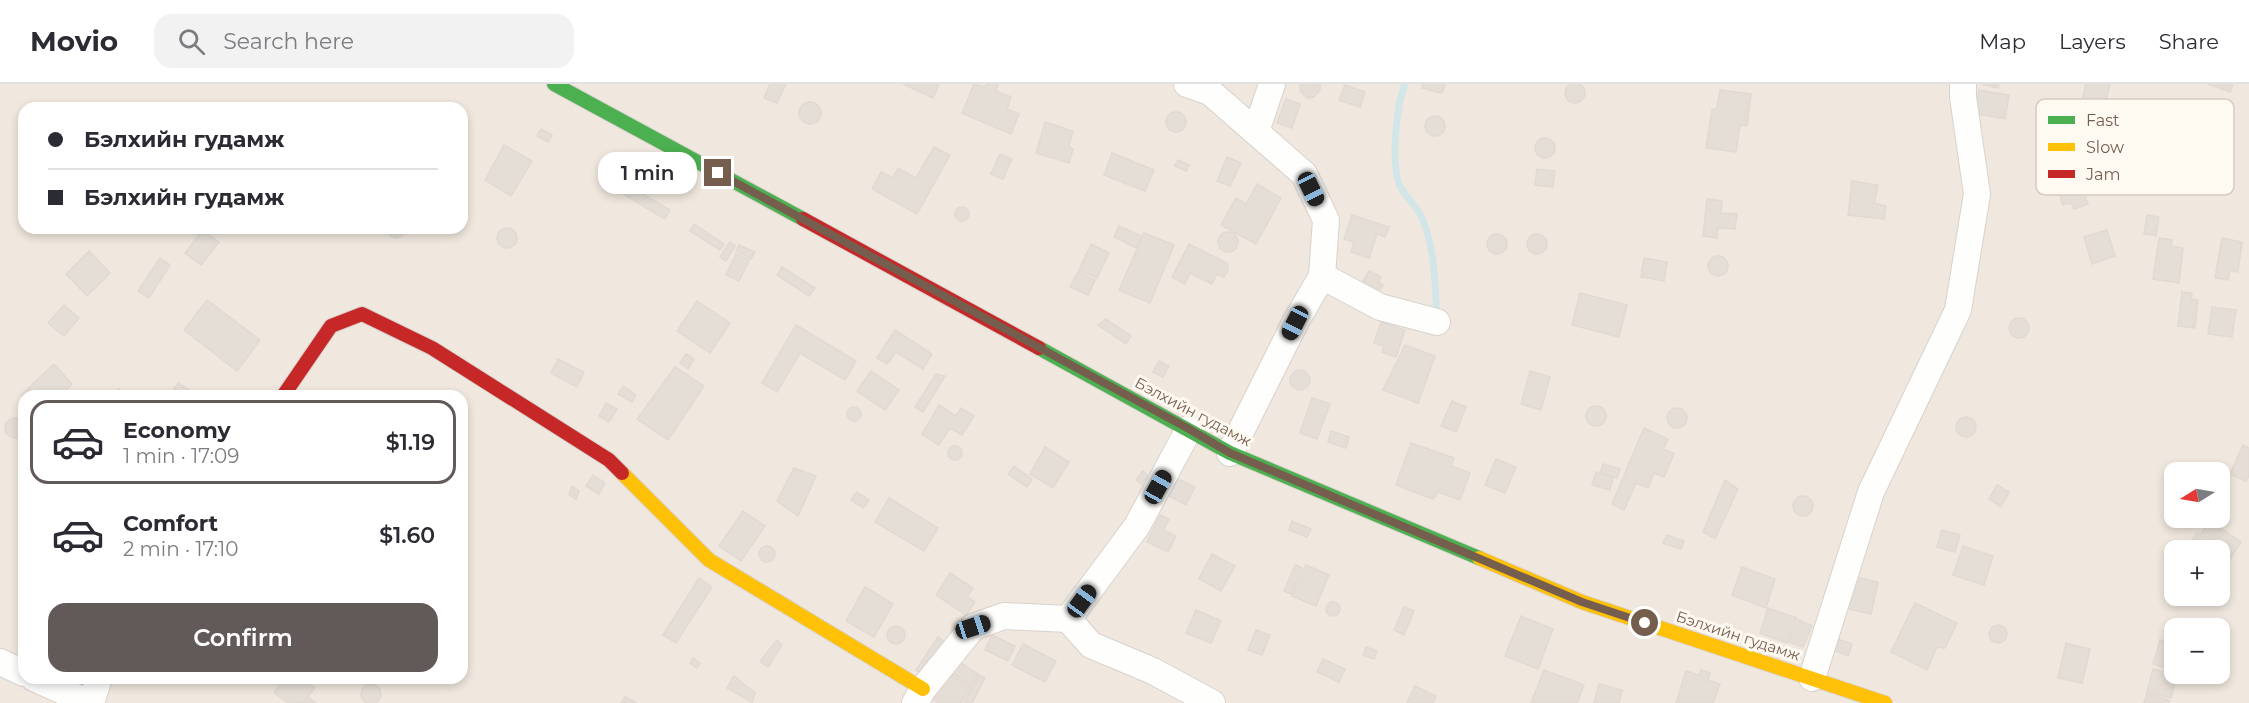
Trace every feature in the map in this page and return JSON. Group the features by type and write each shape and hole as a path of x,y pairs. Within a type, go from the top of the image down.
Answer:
{"main road":[{"name":"Бэлхийн гудамж","path":"554,84 1230,453 1582,602 1885,703"},
{"path":"287,390 331,326 362,314 432,348 609,460 709,560 919,696"}],"street":[{"path":"1187,84 1210,92 1304,174 1326,220 1322,276 1295,323 1230,453"},
{"path":"1256,132 1272,84"},
{"path":"1812,678 1871,492 1958,310 1977,194 1963,84"},
{"path":"1322,276 1380,307 1437,322"},
{"path":"1068,619 1137,526 1189,429"},
{"path":"919,696 973,627 1004,616 1068,619 1091,645 1153,670 1212,703"},
{"path":"0,662 18,670"},
{"path":"47,684 90,703 97,684"}],"shaded area":[{"path":"0,84 2249,84 2249,703 0,703"}],"building":[{"path":"1575,83 1582,86 1585,93 1582,100 1575,103 1568,100 1565,93 1568,86"},
{"path":"770,84 786,84 777,103 764,98"},
{"path":"903,84 939,84 933,98"},
{"path":"974,84 985,87 987,84 998,84 996,91 1011,97 1007,109 1019,114 1011,134 962,113"},
{"path":"1300,84 1320,84 1320,90 1314,97 1307,98 1300,91"},
{"path":"1423,84 1445,85 1442,93 1422,88"},
{"path":"1981,84 1999,84 1998,88"},
{"path":"2086,84 2110,84 2106,99 2082,99"},
{"path":"2208,84 2233,84 2230,92"},
{"path":"1345,85 1365,92 1360,107 1339,100"},
{"path":"1720,90 1751,94 1747,126 1740,125 1736,152 1706,148 1712,110 1717,108"},
{"path":"1979,90 2009,95 2005,119 1975,114"},
{"path":"1286,99 1300,104 1292,128 1277,123"},
{"path":"810,102 818,105 821,113 818,121 810,124 802,121 799,113 802,105"},
{"path":"1172,112 1180,112 1186,118 1186,126 1180,132 1172,132 1166,126 1166,118"},
{"path":"1431,116 1439,116 1445,122 1445,130 1439,136 1431,136 1425,130 1425,122"},
{"path":"1045,122 1073,131 1069,146 1073,149 1069,163 1036,153"},
{"path":"541,129 552,135 548,142 537,136"},
{"path":"1541,138 1549,138 1555,144 1555,152 1549,158 1541,158 1535,152 1535,144"},
{"path":"504,145 532,161 511,196 485,180"},
{"path":"934,147 950,155 917,214 872,189 881,172 893,178 898,168 916,178"},
{"path":"1112,153 1154,170 1145,191 1104,175"},
{"path":"1000,154 1012,159 1003,179 991,174"},
{"path":"1227,157 1241,163 1230,186 1217,181"},
{"path":"1178,160 1189,165 1186,171 1175,166"},
{"path":"1537,169 1555,171 1553,187 1535,185"},
{"path":"1852,181 1878,185 1874,203 1886,206 1884,219 1848,215"},
{"path":"622,182 670,210 665,219 618,191"},
{"path":"1257,184 1281,198 1256,244 1221,225 1236,198 1246,204"},
{"path":"2060,195 2085,195 2088,204 2074,209 2071,203 2063,205"},
{"path":"1707,199 1722,201 1721,213 1737,214 1735,229 1718,228 1717,238 1703,236"},
{"path":"959,207 965,207 969,214 965,221 959,221 955,217 955,211"},
{"path":"1352,215 1389,227 1385,237 1377,234 1369,258 1351,252 1354,242 1344,239"},
{"path":"2147,215 2159,217 2156,236 2144,234"},
{"path":"694,224 724,244 720,250 690,231"},
{"path":"1119,226 1141,236 1136,248 1114,237"},
{"path":"507,228 514,231 517,238 514,245 507,248 500,245 497,238 500,231"},
{"path":"2107,230 2115,256 2092,264 2084,237"},
{"path":"1224,232 1232,232 1238,238 1238,246 1232,252 1224,252 1218,246 1218,238"},
{"path":"1144,233 1174,245 1150,303 1119,290"},
{"path":"200,234 207,234 219,242 201,265 185,253"},
{"path":"389,234 403,234 396,238"},
{"path":"1493,234 1501,234 1507,240 1507,248 1501,254 1493,254 1487,248 1487,240"},
{"path":"1533,234 1541,234 1547,240 1547,248 1541,254 1533,254 1527,248 1527,240"},
{"path":"2159,238 2172,240 2171,246 2183,248 2179,283 2153,279"},
{"path":"2222,238 2242,242 2238,272 2230,270 2228,280 2215,278"},
{"path":"730,242 735,246 726,261 720,257"},
{"path":"1091,244 1109,253 1097,278 1079,270"},
{"path":"1189,244 1227,263 1228,270 1224,277 1217,274 1212,284 1190,273 1185,284 1172,277"},
{"path":"739,245 755,252 751,259 736,251"},
{"path":"89,251 110,273 87,296 66,274"},
{"path":"736,254 749,260 739,281 726,275"},
{"path":"1714,256 1722,256 1728,262 1728,270 1722,276 1714,276 1708,270 1708,262"},
{"path":"160,258 170,265 149,298 138,291"},
{"path":"1644,258 1667,262 1664,281 1641,277"},
{"path":"782,267 815,288 809,296 777,275"},
{"path":"1369,271 1381,277 1378,282 1383,285 1380,290 1363,281"},
{"path":"1078,272 1095,280 1088,295 1070,287"},
{"path":"2182,292 2192,293 2191,299 2198,300 2195,328 2178,326"},
{"path":"1580,293 1627,305 1619,337 1572,325"},
{"path":"207,300 260,340 237,371 184,330"},
{"path":"697,301 730,323 710,353 677,331"},
{"path":"64,305 79,318 64,336 48,323"},
{"path":"2212,307 2236,310 2232,337 2208,334"},
{"path":"2015,318 2023,318 2029,324 2029,332 2023,338 2015,338 2009,332 2009,324"},
{"path":"1106,319 1131,336 1126,344 1098,325"},
{"path":"1381,322 1405,330 1396,357 1382,352 1384,346 1374,343"},
{"path":"796,325 856,361 845,380 800,353 777,392 762,383"},
{"path":"895,330 932,354 923,369 896,352 887,364 877,358"},
{"path":"1405,345 1435,356 1418,403 1383,390"},
{"path":"686,354 694,359 688,369 680,363"},
{"path":"558,359 584,372 577,387 551,373"},
{"path":"1159,361 1169,366 1163,377 1153,372"},
{"path":"54,364 72,384 66,390 26,390"},
{"path":"675,367 704,386 668,440 637,419"},
{"path":"1296,370 1304,370 1310,376 1310,384 1304,390 1296,390 1290,384 1290,376"},
{"path":"871,371 899,390 885,410 857,391"},
{"path":"1530,371 1550,377 1541,410 1521,404"},
{"path":"936,374 945,376 923,412 915,407"},
{"path":"178,383 189,390 173,390"},
{"path":"623,386 636,395 632,402 618,394"},
{"path":"1312,398 1330,404 1317,439 1300,433"},
{"path":"1452,401 1466,407 1456,432 1441,426"},
{"path":"606,403 617,409 609,422 599,416"},
{"path":"939,405 956,416 961,408 974,416 962,435 950,428 939,445 922,434"},
{"path":"1592,406 1600,406 1606,412 1606,420 1600,426 1592,426 1586,420 1586,412"},
{"path":"851,407 857,407 861,414 857,421 851,421 847,417 847,411"},
{"path":"1673,408 1681,408 1687,414 1687,422 1681,428 1673,428 1667,422 1667,414"},
{"path":"1962,417 1970,417 1976,423 1976,431 1970,437 1962,437 1956,431 1956,423"},
{"path":"18,419 18,437 15,438 8,435 5,428 8,421"},
{"path":"1644,428 1668,439 1663,449 1674,454 1664,477 1654,473 1648,488 1636,483 1624,510 1612,504"},
{"path":"1331,431 1349,437 1346,448 1328,442"},
{"path":"1411,443 1454,458 1451,466 1470,473 1460,500 1438,492 1433,499 1396,485"},
{"path":"2243,445 2249,448 2249,476 2246,481 2230,474"},
{"path":"952,446 958,446 962,453 958,460 952,460 948,456 948,450"},
{"path":"1045,447 1069,462 1053,488 1030,474"},
{"path":"1496,459 1516,467 1505,493 1485,485"},
{"path":"1603,464 1620,469 1617,478 1600,473"},
{"path":"1014,466 1032,479 1027,487 1008,474"},
{"path":"794,468 816,476 798,516 777,501"},
{"path":"1143,471 1148,476 1141,484 1136,480"},
{"path":"1596,472 1613,478 1610,490 1592,485"},
{"path":"593,475 605,483 599,494 586,486"},
{"path":"1178,479 1195,487 1186,505 1169,496"},
{"path":"1725,480 1738,489 1715,539 1703,532"},
{"path":"1997,485 2009,492 2001,507 1989,499"},
{"path":"572,486 579,491 576,500 569,494"},
{"path":"857,492 869,500 863,508 851,500"},
{"path":"1799,496 1807,496 1813,502 1813,510 1807,516 1799,516 1793,510 1793,502"},
{"path":"889,498 938,528 924,551 875,522"},
{"path":"743,511 765,526 741,561 719,546"},
{"path":"1160,515 1169,519 1163,530 1176,536 1168,552 1147,542"},
{"path":"1292,521 1311,529 1307,537 1289,530"},
{"path":"2205,528 2220,528 2241,542 2230,559 2230,540 2192,540 2197,533 2200,535"},
{"path":"1942,530 1960,535 1955,552 1937,547"},
{"path":"1667,535 1684,541 1681,549 1663,543"},
{"path":"767,546 773,548 775,554 773,560 767,562 761,560 759,554 761,548"},
{"path":"1963,546 1993,556 1984,585 1953,575"},
{"path":"1212,554 1235,566 1221,591 1199,579"},
{"path":"1295,565 1302,568 1291,594 1284,591"},
{"path":"1306,565 1329,575 1316,606 1292,596"},
{"path":"1742,567 1775,579 1766,608 1732,595"},
{"path":"950,573 973,588 967,597 975,602 966,615 936,595"},
{"path":"1856,577 1878,582 1871,614 1845,608"},
{"path":"699,578 712,587 676,643 663,635"},
{"path":"865,587 893,604 874,637 846,621"},
{"path":"1330,602 1336,602 1340,609 1336,616 1330,616 1326,612 1326,606"},
{"path":"1915,603 1957,623 1945,648 1937,647 1927,670 1891,652"},
{"path":"1404,607 1414,611 1404,635 1394,630"},
{"path":"1768,608 1797,618 1787,643 1760,633"},
{"path":"1196,610 1221,621 1211,643 1186,633"},
{"path":"1521,616 1553,629 1538,669 1505,656"},
{"path":"1799,620 1812,626 1803,647 1789,642"},
{"path":"1998,625 2004,628 2007,634 2004,640 1998,643 1992,640 1989,634 1992,628"},
{"path":"892,626 900,626 905,631 903,642 892,644 887,639 887,631"},
{"path":"1256,630 1270,635 1262,655 1248,650"},
{"path":"992,635 1015,646 1008,661 985,650"},
{"path":"938,637 944,641 923,674 916,670"},
{"path":"1832,637 1852,644 1848,656 1828,648"},
{"path":"777,640 782,645 768,667 760,661"},
{"path":"2160,640 2164,641 2164,667 2153,664"},
{"path":"2066,643 2090,649 2082,683 2058,678"},
{"path":"1023,644 1056,661 1045,682 1012,665"},
{"path":"1366,647 1377,651 1374,659 1363,655"},
{"path":"693,658 700,663 697,668 690,663"},
{"path":"1323,659 1345,669 1339,682 1317,672"},
{"path":"957,660 978,674 971,685 950,672"},
{"path":"2153,669 2164,672 2164,684 2175,684 2171,698 2147,692"},
{"path":"1544,670 1584,685 1577,703 1531,703"},
{"path":"1701,670 1710,673 1708,680 1720,684 1713,703 1676,703 1686,671 1699,675"},
{"path":"949,674 971,687 961,703 938,703 933,699"},
{"path":"979,675 985,678 972,703 964,703"},
{"path":"734,676 755,693 752,702 727,688"},
{"path":"280,684 309,684 315,688 308,697 315,702 289,703 274,693"},
{"path":"371,684 378,687 381,694 378,701 371,704 364,701 361,694 364,687"},
{"path":"1599,684 1622,690 1619,703 1594,703"},
{"path":"1415,686 1436,696 1433,703 1407,703"},
{"path":"2147,693 2170,701 2169,703 2144,703"},
{"path":"625,697 637,703 621,703"}],"waterway":[{"path":"1405,84 1399,106 1395,161 1399,184 1420,214 1430,242 1437,317"}],"traffic: fast":[{"path":"554,84 803,219"},
{"path":"1039,348 1230,453 1479,558"}],"traffic: slow":[{"path":"622,473 709,560 923,689"},
{"path":"1479,558 1582,602 1885,703"}],"traffic: jam":[{"path":"803,219 1039,348"},
{"path":"287,390 331,326 362,314 432,348 609,460 622,473"}],"route":[{"path":"718,173 1230,453 1582,602 1645,623"}]}
